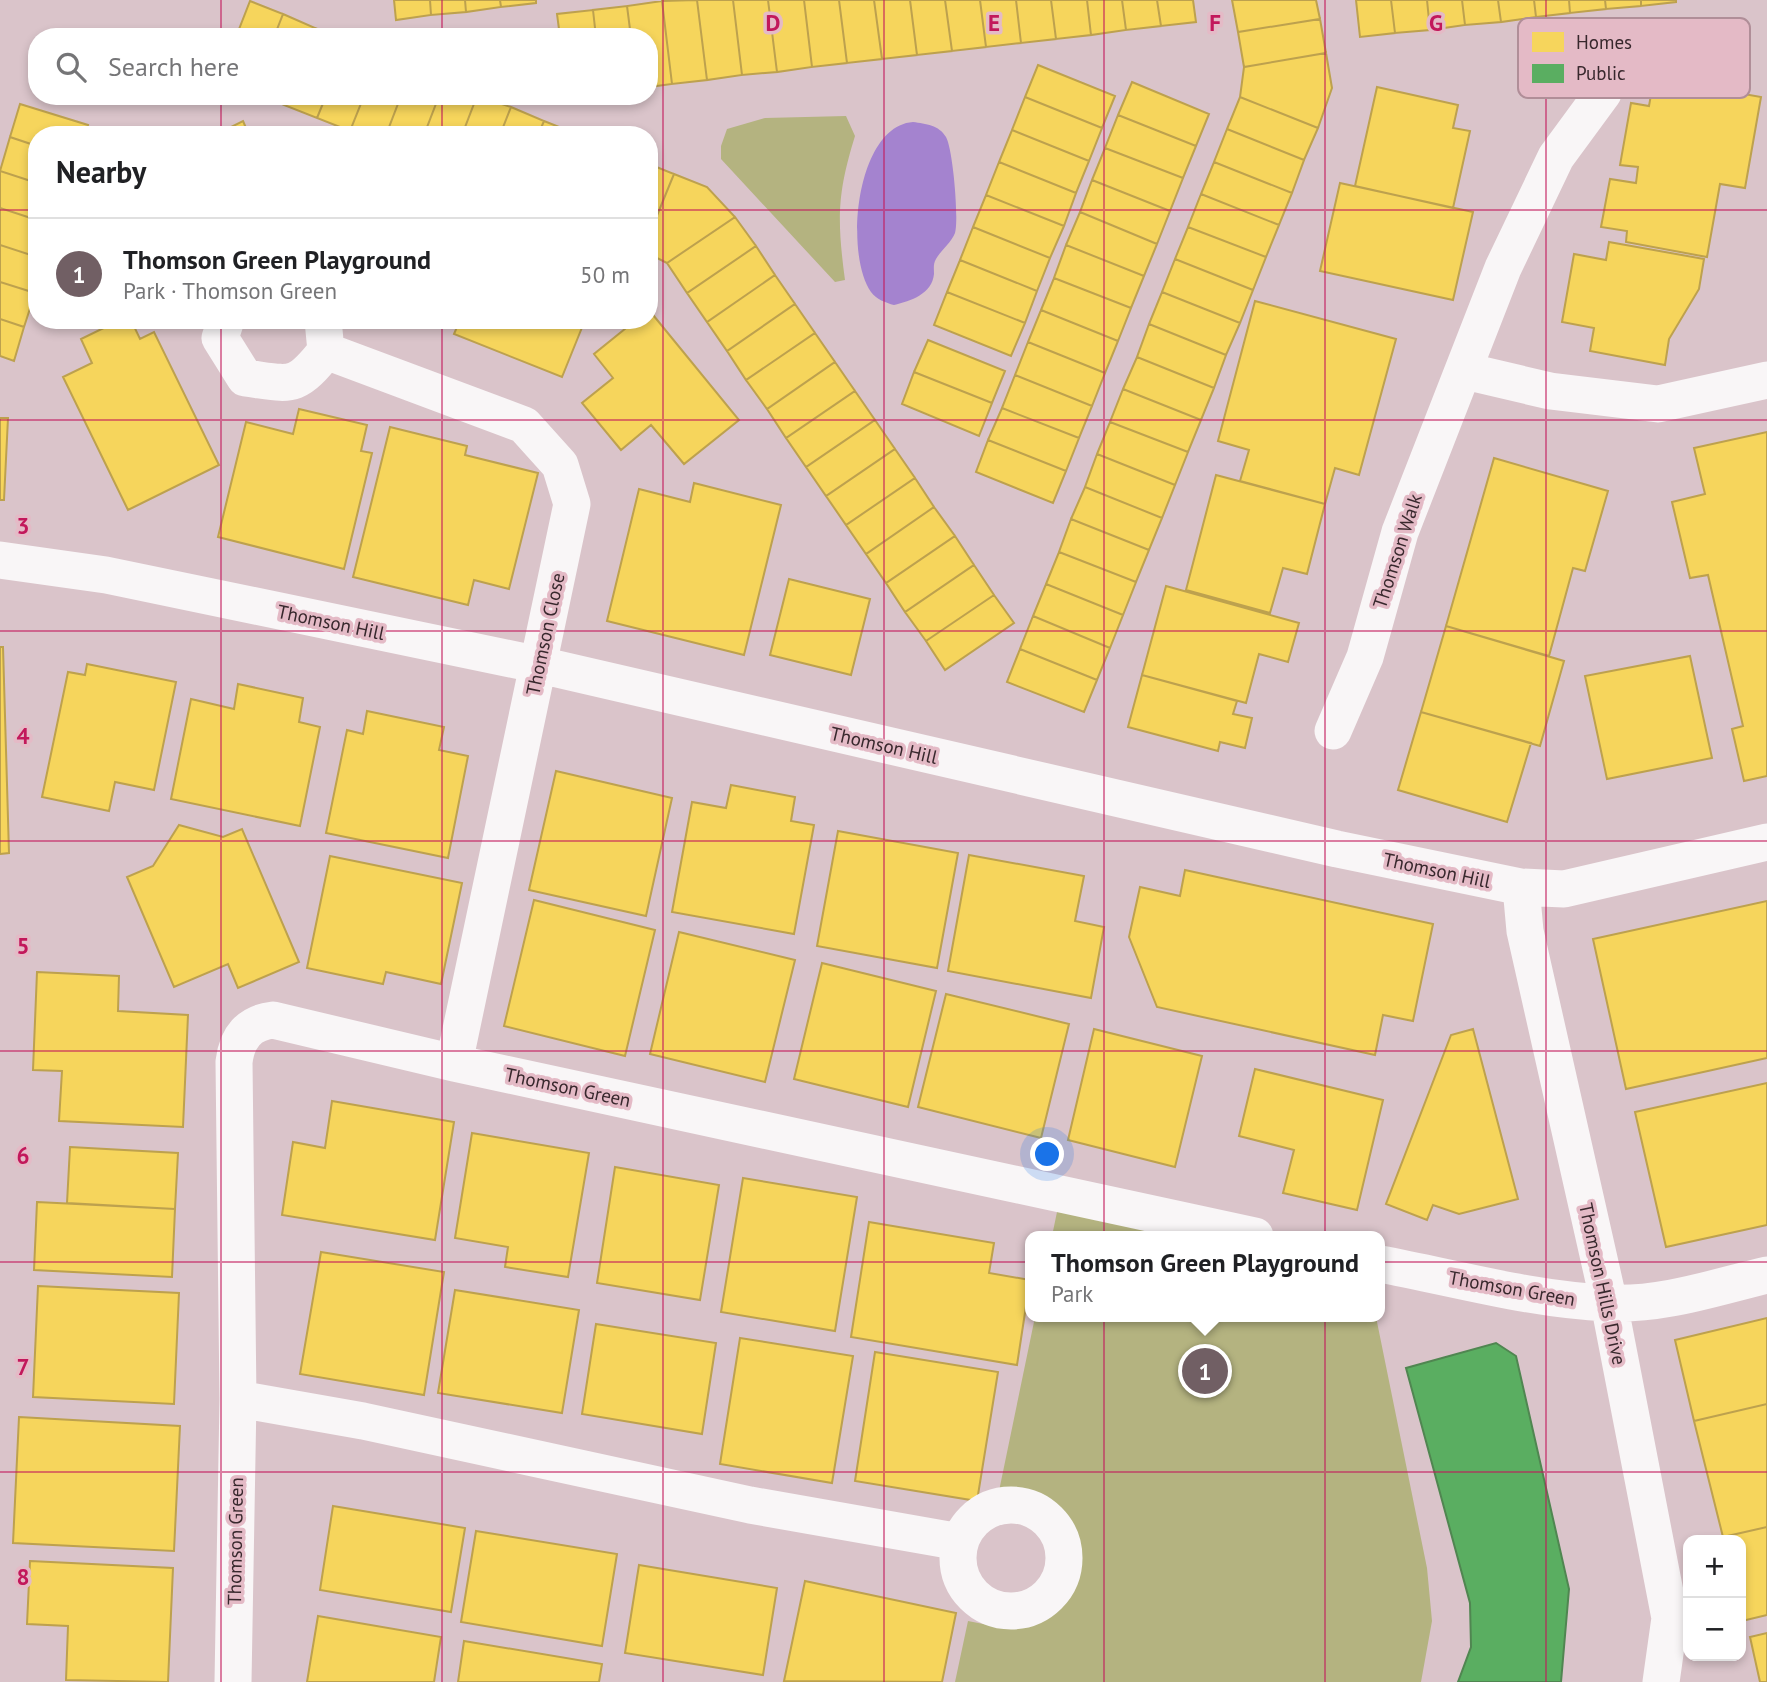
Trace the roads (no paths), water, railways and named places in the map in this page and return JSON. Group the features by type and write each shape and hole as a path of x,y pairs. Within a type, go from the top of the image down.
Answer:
{"street":[{"name":"Thomson Walk","path":"1333,732 1365,657 1400,532 1503,268 1556,157 1599,98"},
{"name":"Thomson Close","path":"223,329 220,338 245,378 292,384 308,374 325,336 524,425 560,465 572,504 454,1063"},
{"path":"1465,371 1550,391 1658,404 1767,380"},
{"name":"Thomson Hill","path":"0,560 106,575 540,665 1337,849 1521,887 1564,888 1767,842"},
{"name":"Thomson Hills Drive","path":"1521,887 1525,931 1609,1303 1670,1618 1661,1682"},
{"name":"Thomson Green","path":"233,1682 238,1399 234,1062 235,1051 246,1031 257,1022 273,1020 454,1063 1232,1231"},
{"name":"Thomson Green","path":"1385,1265 1547,1295 1609,1303 1652,1301 1767,1275"},
{"path":"238,1399 363,1421 750,1505 960,1542"}],"place":[{"name":"Thomson Green Playground","path":"1205,1371"}]}
